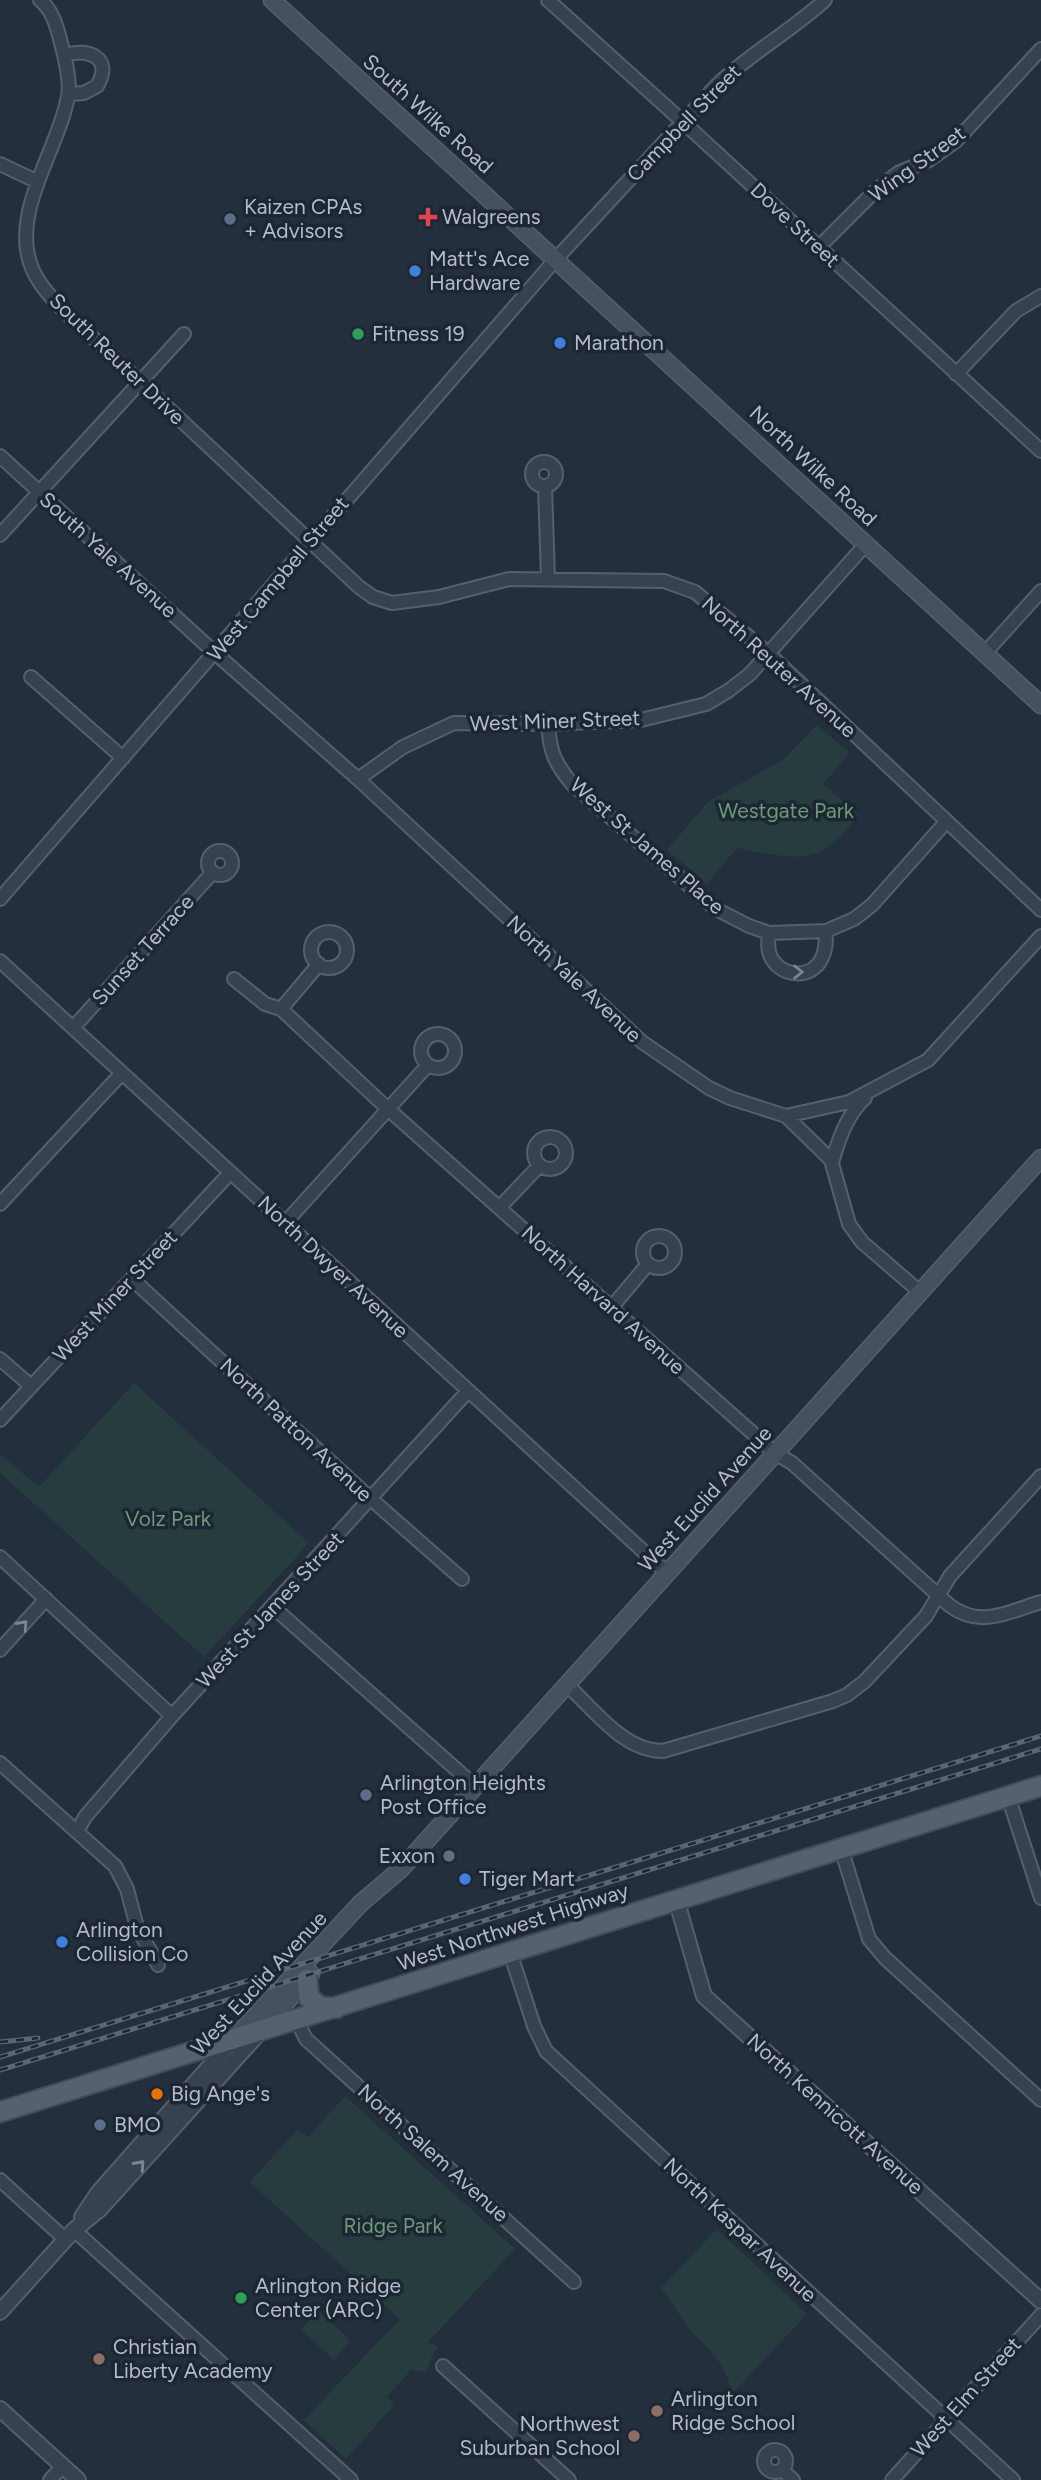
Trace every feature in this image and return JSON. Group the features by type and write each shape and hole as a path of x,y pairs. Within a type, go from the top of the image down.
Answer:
{"main road":[{"name":"South Wilke Road","path":"272,0 556,259"},
{"name":"North Wilke Road","path":"556,259 1041,705"},
{"name":"West Euclid Avenue","path":"261,2031 376,1903 401,1869 475,1786 1041,1158"},
{"name":"West Northwest Highway","path":"0,2112 1041,1786"},
{"name":"West Euclid Avenue","path":"233,2040 361,1903 401,1869"},
{"path":"307,1979 309,1998 321,2007 337,2008"}],"street":[{"name":"South Reuter Drive","path":"40,0 48,7 53,18 64,55 69,94 29,216 26,239 31,266 42,287 60,307 310,541"},
{"name":"Dove Street","path":"548,0 1041,451"},
{"name":"Campbell Street","path":"556,259 682,121 732,71 804,19 825,0"},
{"name":"Wing Street","path":"819,247 874,192 898,173 929,160 956,141 1041,49"},
{"path":"64,55 75,51 92,54 98,58 102,71 97,86 84,93 69,94"},
{"path":"0,164 38,182"},
{"name":"West Campbell Street","path":"0,899 556,259"},
{"path":"956,374 1016,311 1041,296"},
{"path":"0,534 184,334"},
{"name":"South Yale Avenue","path":"0,456 215,653"},
{"path":"545,486 548,578"},
{"name":"North Reuter Avenue","path":"310,541 359,587 373,597 392,603 439,597 509,579 664,580 695,592 768,653 1041,910"},
{"name":"West Miner Street","path":"358,779 403,747 454,723 548,724 641,720 706,704 750,674 866,544"},
{"path":"985,653 1041,591"},
{"name":"North Yale Avenue","path":"215,653 358,779 642,1042 709,1088 730,1098 786,1116 832,1163 849,1224 862,1242 920,1292"},
{"path":"31,677 123,758"},
{"name":"West St James Place","path":"548,724 552,754 572,784 716,909 769,933 826,931 854,919 872,905 946,822"},
{"name":"Sunset Terrace","path":"73,1028 213,872"},
{"path":"769,933 770,957 787,972 800,974 811,971 821,962 826,931"},
{"path":"786,1116 849,1102 928,1060 1041,936"},
{"name":"North Dwyer Avenue","path":"0,961 667,1573"},
{"path":"281,1009 319,964"},
{"name":"North Harvard Avenue","path":"234,979 265,1004 281,1009 388,1109 611,1308 775,1453 792,1463 955,1610 974,1618 989,1618 1041,1602"},
{"path":"285,1223 428,1065"},
{"path":"0,1204 122,1073"},
{"path":"832,1163 847,1121 873,1091"},
{"path":"499,1208 540,1165"},
{"name":"West Miner Street","path":"0,1420 230,1172"},
{"path":"611,1308 648,1264"},
{"name":"North Patton Avenue","path":"132,1279 371,1499 462,1578"},
{"path":"0,1359 31,1386"},
{"name":"West St James Street","path":"77,1832 85,1817 112,1783 468,1391"},
{"path":"567,1685 627,1740 663,1751 847,1695 865,1681 926,1616 950,1576 1041,1476"},
{"path":"0,1557 172,1716"},
{"path":"0,1650 46,1599"},
{"path":"273,1607 475,1786"},
{"path":"0,1763 115,1866 127,1889 137,1927 159,1965"},
{"path":"1008,1796 1041,1898"},
{"path":"841,1847 869,1939 885,1958 1041,2100"},
{"name":"North Kennicott Avenue","path":"677,1899 704,1996 1041,2301"},
{"name":"North Kaspar Avenue","path":"510,1952 534,2025 546,2051 1013,2480"},
{"name":"North Salem Avenue","path":"297,2021 306,2039 574,2282"},
{"name":"West Euclid Avenue","path":"0,2312 70,2234 100,2208 261,2031"},
{"name":"West Euclid Avenue","path":"70,2234 98,2193 233,2040"},
{"path":"0,2180 70,2234 351,2480"},
{"name":"West Elm Street","path":"892,2480 1041,2315"},
{"path":"443,2366 569,2480"},
{"path":"0,2409 78,2480"},
{"path":"50,2480 63,2466"},
{"path":"782,2470 793,2480"}],"green space":[{"name":"Westgate Park","path":"817,725 850,753 823,784 859,815 832,844 819,852 791,857 737,848 707,884 667,850 708,802 784,759"},
{"name":"Volz Park","path":"134,1383 309,1543 204,1657 0,1473 0,1454 39,1487"},
{"name":"Ridge Park","path":"345,2096 515,2249 428,2342 439,2346 426,2372 411,2370 387,2397 394,2405 346,2459 304,2420 400,2319 250,2182 297,2130 308,2137"},
{"path":"717,2229 807,2314 732,2394 719,2361 691,2330 661,2288"},
{"path":"318,2310 349,2339 349,2343 334,2360 301,2330"}],"railway":[{"path":"0,2057 1041,1736"},
{"path":"0,2070 1041,1749"},
{"path":"0,2042 38,2038"}],"place":[{"name":"Walgreens","path":"428,217"},
{"name":"Kaizen CPAs + Advisors","path":"230,219"},
{"name":"Matt's Ace Hardware","path":"415,271"},
{"name":"Fitness 19","path":"358,334"},
{"name":"Marathon","path":"560,343"},
{"name":"Arlington Heights Post Office","path":"366,1795"},
{"name":"Exxon","path":"449,1856"},
{"name":"Tiger Mart","path":"465,1879"},
{"name":"Arlington Collision Co","path":"62,1942"},
{"name":"Big Ange's","path":"157,2094"},
{"name":"BMO","path":"100,2125"},
{"name":"Arlington Ridge Center (ARC)","path":"241,2298"},
{"name":"Christian Liberty Academy","path":"99,2359"},
{"name":"Arlington Ridge School","path":"657,2411"},
{"name":"Northwest Suburban School","path":"634,2436"}]}
